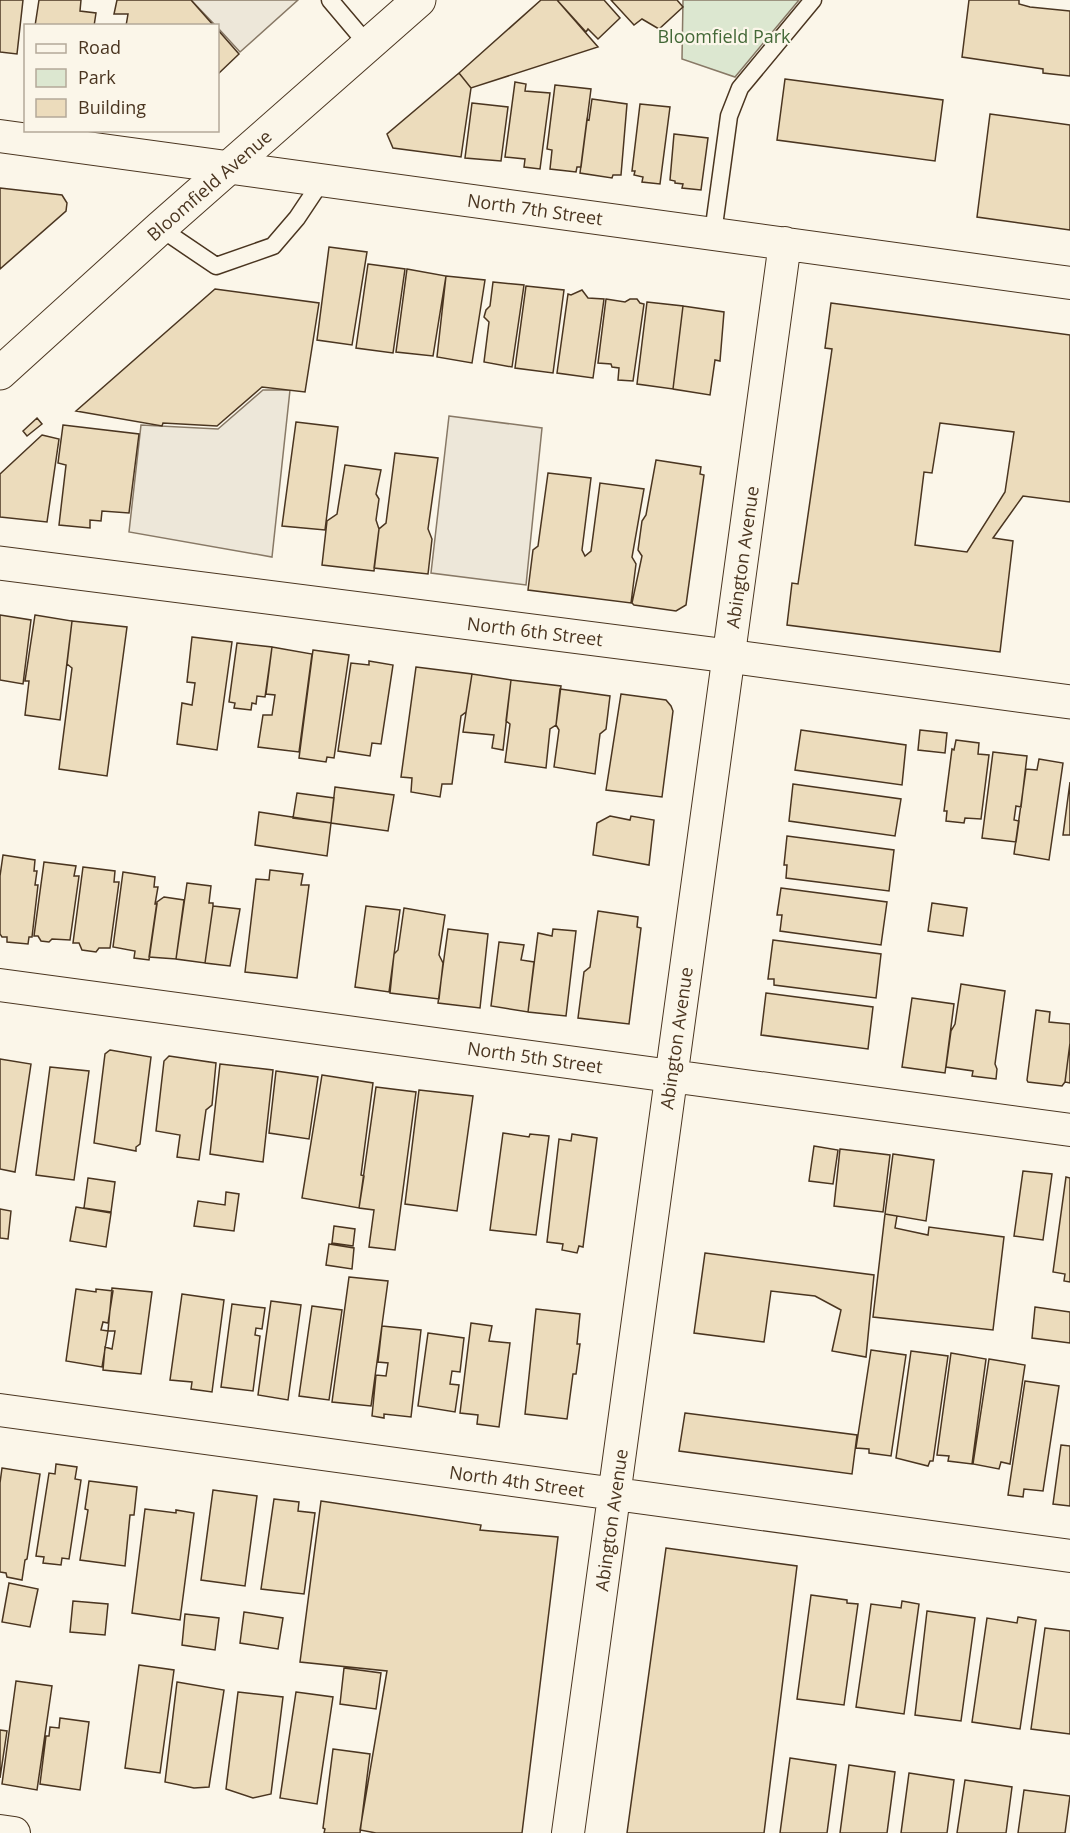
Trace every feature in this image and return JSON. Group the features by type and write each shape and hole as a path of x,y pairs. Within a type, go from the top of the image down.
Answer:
{"street":[{"name":"Bloomfield Avenue","path":"0,373 160,228 419,0"},
{"name":"North 7th Street","path":"0,136 1070,283"},
{"name":"Abington Avenue","path":"568,1833 785,243"},
{"name":"North 6th Street","path":"0,563 1070,702"},
{"name":"North 5th Street","path":"0,985 1070,1130"},
{"name":"North 4th Street","path":"0,1410 1070,1556"},
{"path":"0,1831 14,1833"}],"lane":[{"path":"330,0 368,45"},
{"path":"712,233 729,116 740,88 813,0"},
{"path":"160,228 216,266 273,246 297,218 322,179"}],"green space":[{"name":"Bloomfield Park","path":"683,0 799,0 735,77 682,59"}],"shaded area":[{"path":"191,0 298,0 240,52 219,29 219,24 214,24"},
{"path":"263,390 290,390 272,557 129,532 141,425 218,429"},
{"path":"449,416 542,428 526,585 431,573"}],"building":[{"path":"0,0 23,0 17,54 0,52"},
{"path":"39,0 81,0 80,11 96,13 94,24 35,24"},
{"path":"117,0 191,0 212,24 126,24 128,14 114,14"},
{"path":"541,0 557,0 598,47 471,88 459,73"},
{"path":"557,0 604,0 620,18 598,39 588,29 586,32"},
{"path":"611,0 677,0 683,7 659,29 642,19 634,25"},
{"path":"969,0 1019,0 1019,4 1030,7 1070,11 1070,76 1043,73 1043,69 962,57"},
{"path":"219,31 239,54 219,73"},
{"path":"459,73 471,88 461,157 393,148 387,134"},
{"path":"785,79 943,100 935,161 777,140"},
{"path":"515,82 526,84 525,91 550,93 540,169 524,167 525,159 505,157"},
{"path":"555,85 591,89 581,167 577,167 576,172 550,169 552,150 547,149"},
{"path":"592,99 627,104 621,175 613,175 612,178 580,173"},
{"path":"472,103 508,107 501,161 465,158"},
{"path":"640,104 670,107 660,184 642,182 643,177 634,175 635,171 632,171"},
{"path":"990,114 1070,125 1070,230 977,217"},
{"path":"674,134 708,138 701,190 682,188 683,184 670,180"},
{"path":"0,188 62,195 67,203 66,211 0,269"},
{"path":"329,247 367,252 352,345 317,340"},
{"path":"368,264 405,269 393,353 356,348"},
{"path":"407,269 446,276 433,356 396,352"},
{"path":"446,276 485,280 472,363 437,357"},
{"path":"493,282 524,285 512,367 484,362 489,322 484,317 490,306"},
{"path":"526,286 564,290 553,373 515,368"},
{"path":"215,289 319,303 305,392 262,387 217,426 163,423 162,426 76,411"},
{"path":"582,290 588,298 604,299 593,378 557,373 568,294"},
{"path":"606,299 625,302 637,299 644,304 633,381 618,380 619,368 612,367 611,364 598,363"},
{"path":"647,302 683,306 673,389 637,384"},
{"path":"831,303 1070,335 1070,502 1023,496 993,538 1013,541 1000,652 787,625 792,583 798,584 832,349 825,348","holes":["940,423 1014,432 1005,492 967,552 915,545 924,472 932,473"]},
{"path":"683,306 724,312 720,361 715,360 710,395 673,389"},
{"path":"37,418 42,424 27,436 23,431"},
{"path":"296,422 338,427 325,530 282,526"},
{"path":"63,425 139,434 129,513 102,511 101,521 90,520 90,528 59,525 66,465 58,463"},
{"path":"42,435 59,439 47,522 0,517 0,474"},
{"path":"395,453 438,458 428,529 432,539 428,574 374,568 379,529 386,523"},
{"path":"656,460 701,467 700,474 704,475 686,605 676,611 632,603 642,556 638,550 642,521 646,515"},
{"path":"345,465 381,470 376,494 379,499 376,520 379,529 374,571 322,565 327,521 337,514"},
{"path":"548,473 591,478 582,550 585,556 591,551 600,483 644,489 632,557 636,564 631,603 528,590 533,550 538,546"},
{"path":"0,615 31,620 23,684 0,680"},
{"path":"35,615 72,621 60,720 25,715 29,681 25,681"},
{"path":"72,621 127,627 107,776 59,769 72,668 67,664"},
{"path":"192,637 232,642 217,750 177,744 182,703 192,705 195,683 187,682"},
{"path":"237,643 272,647 265,697 257,696 256,704 252,703 251,710 234,708 235,703 229,702"},
{"path":"272,647 312,654 299,752 258,747 263,715 272,715 275,695 266,694"},
{"path":"313,650 349,655 334,758 327,757 326,762 299,758"},
{"path":"369,661 393,665 381,744 372,743 370,756 338,751 351,663 369,665"},
{"path":"416,667 472,674 466,712 461,716 452,784 442,784 440,797 411,792 412,778 401,777"},
{"path":"472,674 511,680 503,750 492,748 494,735 463,732"},
{"path":"511,680 561,686 556,725 550,729 546,768 505,762 510,724 506,721"},
{"path":"560,689 610,696 606,729 600,734 595,774 554,767 559,730 556,725"},
{"path":"621,694 666,700 673,711 662,797 606,790"},
{"path":"801,730 906,745 902,785 795,770"},
{"path":"920,730 947,733 945,753 918,750"},
{"path":"956,740 979,743 978,754 989,755 981,819 965,818 964,823 946,821 947,811 944,811 952,749 954,750"},
{"path":"993,752 1027,756 1021,807 1016,806 1014,820 1019,821 1016,842 982,838"},
{"path":"1039,759 1063,763 1049,860 1014,854 1026,769 1037,770"},
{"path":"1070,782 1070,835 1063,835"},
{"path":"793,784 901,799 895,836 789,821"},
{"path":"335,787 394,795 388,831 331,823"},
{"path":"297,793 334,798 331,823 293,818"},
{"path":"259,812 331,823 327,856 255,845"},
{"path":"610,816 630,820 631,816 654,820 649,865 593,855 597,823"},
{"path":"787,836 894,850 889,891 786,878 787,865 784,865"},
{"path":"3,855 35,860 34,871 37,871 35,885 38,885 32,937 29,937 28,944 7,942 7,937 2,937 0,934 0,876"},
{"path":"44,862 76,866 74,876 79,876 70,940 52,939 49,942 41,941 38,936 34,936"},
{"path":"83,867 115,871 114,882 119,882 110,948 99,948 96,952 82,950 79,943 73,943"},
{"path":"270,870 303,874 301,885 309,885 297,978 245,972 256,879 269,880"},
{"path":"123,872 155,877 154,887 158,887 149,960 134,958 135,951 113,947"},
{"path":"187,883 211,886 209,903 213,903 213,906 205,963 176,959"},
{"path":"781,888 887,902 881,945 780,931 782,915 777,915"},
{"path":"164,897 184,900 176,959 149,957 157,902"},
{"path":"932,903 967,908 963,936 928,931"},
{"path":"213,906 240,909 230,966 205,963"},
{"path":"366,906 400,910 389,992 355,987"},
{"path":"404,908 445,915 439,955 443,963 439,999 390,993 394,954 398,950"},
{"path":"598,911 638,917 637,927 641,928 629,1024 578,1018 584,972 590,967"},
{"path":"448,929 488,934 480,1008 438,1003"},
{"path":"553,929 576,931 566,1016 528,1012 538,933 552,936"},
{"path":"773,940 881,954 876,998 774,985 774,979 768,979"},
{"path":"499,942 524,945 521,960 534,962 528,1012 491,1006"},
{"path":"961,984 1005,991 995,1064 996,1079 972,1076 973,1071 946,1067"},
{"path":"766,993 873,1007 868,1049 761,1035"},
{"path":"912,998 954,1004 945,1073 902,1067"},
{"path":"1036,1010 1050,1012 1049,1022 1070,1024 1065,1082 1062,1086 1028,1082 1027,1080"},
{"path":"1070,1043 1070,1083 1065,1082"},
{"path":"110,1050 151,1057 140,1144 136,1147 136,1151 94,1143 105,1054"},
{"path":"169,1056 216,1063 212,1105 206,1110 199,1160 177,1157 180,1135 156,1131 164,1061"},
{"path":"0,1059 31,1064 15,1172 0,1169"},
{"path":"220,1064 273,1070 263,1162 210,1154"},
{"path":"50,1067 89,1071 74,1180 36,1175"},
{"path":"276,1071 318,1077 309,1139 269,1133"},
{"path":"322,1075 373,1083 359,1208 302,1198"},
{"path":"376,1087 416,1092 395,1250 369,1247 374,1210 359,1208"},
{"path":"419,1090 473,1096 457,1211 405,1204"},
{"path":"503,1133 529,1137 530,1134 549,1136 536,1235 490,1230"},
{"path":"572,1134 597,1138 583,1247 579,1246 577,1253 562,1250 563,1244 547,1242 559,1139 571,1141"},
{"path":"814,1146 838,1150 833,1184 809,1181"},
{"path":"840,1149 890,1155 883,1212 834,1206"},
{"path":"893,1154 934,1160 926,1221 885,1214"},
{"path":"1023,1171 1052,1174 1043,1240 1014,1236"},
{"path":"1066,1177 1070,1178 1070,1282 1064,1281 1065,1274 1053,1272"},
{"path":"88,1178 115,1182 111,1212 84,1208"},
{"path":"226,1192 239,1194 234,1231 194,1226 198,1201 225,1205"},
{"path":"76,1207 111,1213 106,1247 70,1241"},
{"path":"0,1209 11,1211 8,1239 0,1238"},
{"path":"885,1214 897,1216 895,1228 928,1235 929,1227 1004,1237 993,1330 873,1317"},
{"path":"334,1226 355,1229 353,1246 332,1243"},
{"path":"329,1244 354,1248 352,1269 326,1265"},
{"path":"705,1253 874,1275 866,1357 832,1351 841,1310 815,1296 771,1291 764,1342 694,1333"},
{"path":"349,1277 388,1281 371,1406 332,1402"},
{"path":"112,1288 152,1292 141,1374 103,1370 105,1347 112,1349 115,1331 108,1331"},
{"path":"76,1289 96,1292 96,1289 113,1291 108,1323 103,1322 101,1330 108,1331 102,1367 66,1361"},
{"path":"182,1294 224,1300 212,1392 191,1389 192,1382 170,1380"},
{"path":"271,1301 301,1305 288,1400 258,1395"},
{"path":"232,1304 265,1308 262,1329 256,1328 255,1335 260,1336 253,1391 221,1387"},
{"path":"312,1306 342,1310 329,1400 299,1396"},
{"path":"1035,1307 1070,1312 1070,1343 1032,1338"},
{"path":"536,1309 580,1314 577,1344 580,1344 567,1419 525,1414"},
{"path":"471,1323 492,1326 489,1341 510,1343 499,1427 477,1424 478,1415 460,1413"},
{"path":"382,1326 421,1330 411,1417 384,1414 384,1418 372,1416 376,1375 386,1376 388,1363 378,1362"},
{"path":"428,1333 464,1338 460,1372 452,1371 450,1384 459,1385 455,1412 418,1406"},
{"path":"871,1350 906,1355 891,1456 869,1453 869,1449 856,1448"},
{"path":"911,1351 948,1356 933,1461 930,1461 928,1466 896,1458"},
{"path":"951,1353 986,1359 972,1464 948,1461 949,1456 937,1455"},
{"path":"989,1359 1025,1365 1010,1464 1001,1462 999,1469 973,1464"},
{"path":"1025,1381 1059,1386 1043,1491 1024,1489 1023,1497 1008,1495"},
{"path":"685,1413 857,1435 852,1474 679,1451"},
{"path":"1061,1445 1070,1446 1070,1506 1053,1504"},
{"path":"56,1464 77,1467 75,1479 81,1480 69,1559 62,1558 61,1565 43,1563 44,1557 36,1556 49,1473 55,1474"},
{"path":"2,1468 40,1474 22,1580 7,1577 6,1573 0,1572"},
{"path":"89,1481 137,1487 134,1515 130,1515 125,1566 80,1560 88,1510 85,1509"},
{"path":"213,1490 257,1496 245,1586 201,1580"},
{"path":"274,1499 299,1502 298,1511 315,1513 304,1594 261,1589"},
{"path":"321,1501 481,1525 480,1530 558,1537 522,1833 376,1833 360,1830 387,1671 300,1662"},
{"path":"145,1509 194,1513 180,1620 132,1613"},
{"path":"666,1548 797,1566 764,1833 627,1833"},
{"path":"9,1583 38,1589 30,1627 2,1622"},
{"path":"811,1595 847,1600 847,1603 858,1604 844,1705 797,1699"},
{"path":"73,1601 108,1604 105,1635 70,1632"},
{"path":"902,1601 919,1604 904,1714 856,1707 871,1604 901,1608"},
{"path":"927,1611 975,1618 961,1721 915,1715"},
{"path":"244,1612 283,1618 278,1649 240,1643"},
{"path":"185,1614 219,1618 215,1650 182,1645"},
{"path":"1018,1617 1036,1620 1020,1729 972,1722 987,1618 1017,1623"},
{"path":"1045,1628 1070,1631 1070,1734 1031,1729"},
{"path":"139,1665 174,1670 160,1773 125,1768"},
{"path":"344,1668 381,1673 376,1709 340,1704"},
{"path":"16,1681 52,1686 37,1790 2,1784"},
{"path":"177,1682 224,1690 209,1787 194,1788 165,1782"},
{"path":"238,1692 283,1697 271,1794 253,1798 226,1789"},
{"path":"296,1692 333,1697 317,1804 280,1798"},
{"path":"60,1718 89,1722 80,1790 40,1784 46,1736 49,1736 50,1727 59,1728"},
{"path":"0,1730 7,1731 0,1778"},
{"path":"333,1749 370,1754 360,1833 324,1833"},
{"path":"790,1758 836,1765 827,1833 780,1833"},
{"path":"849,1765 895,1772 887,1833 840,1833"},
{"path":"909,1773 954,1780 947,1833 901,1833"},
{"path":"965,1780 1012,1787 1006,1833 957,1833"},
{"path":"1024,1790 1070,1796 1065,1833 1018,1833"}]}
